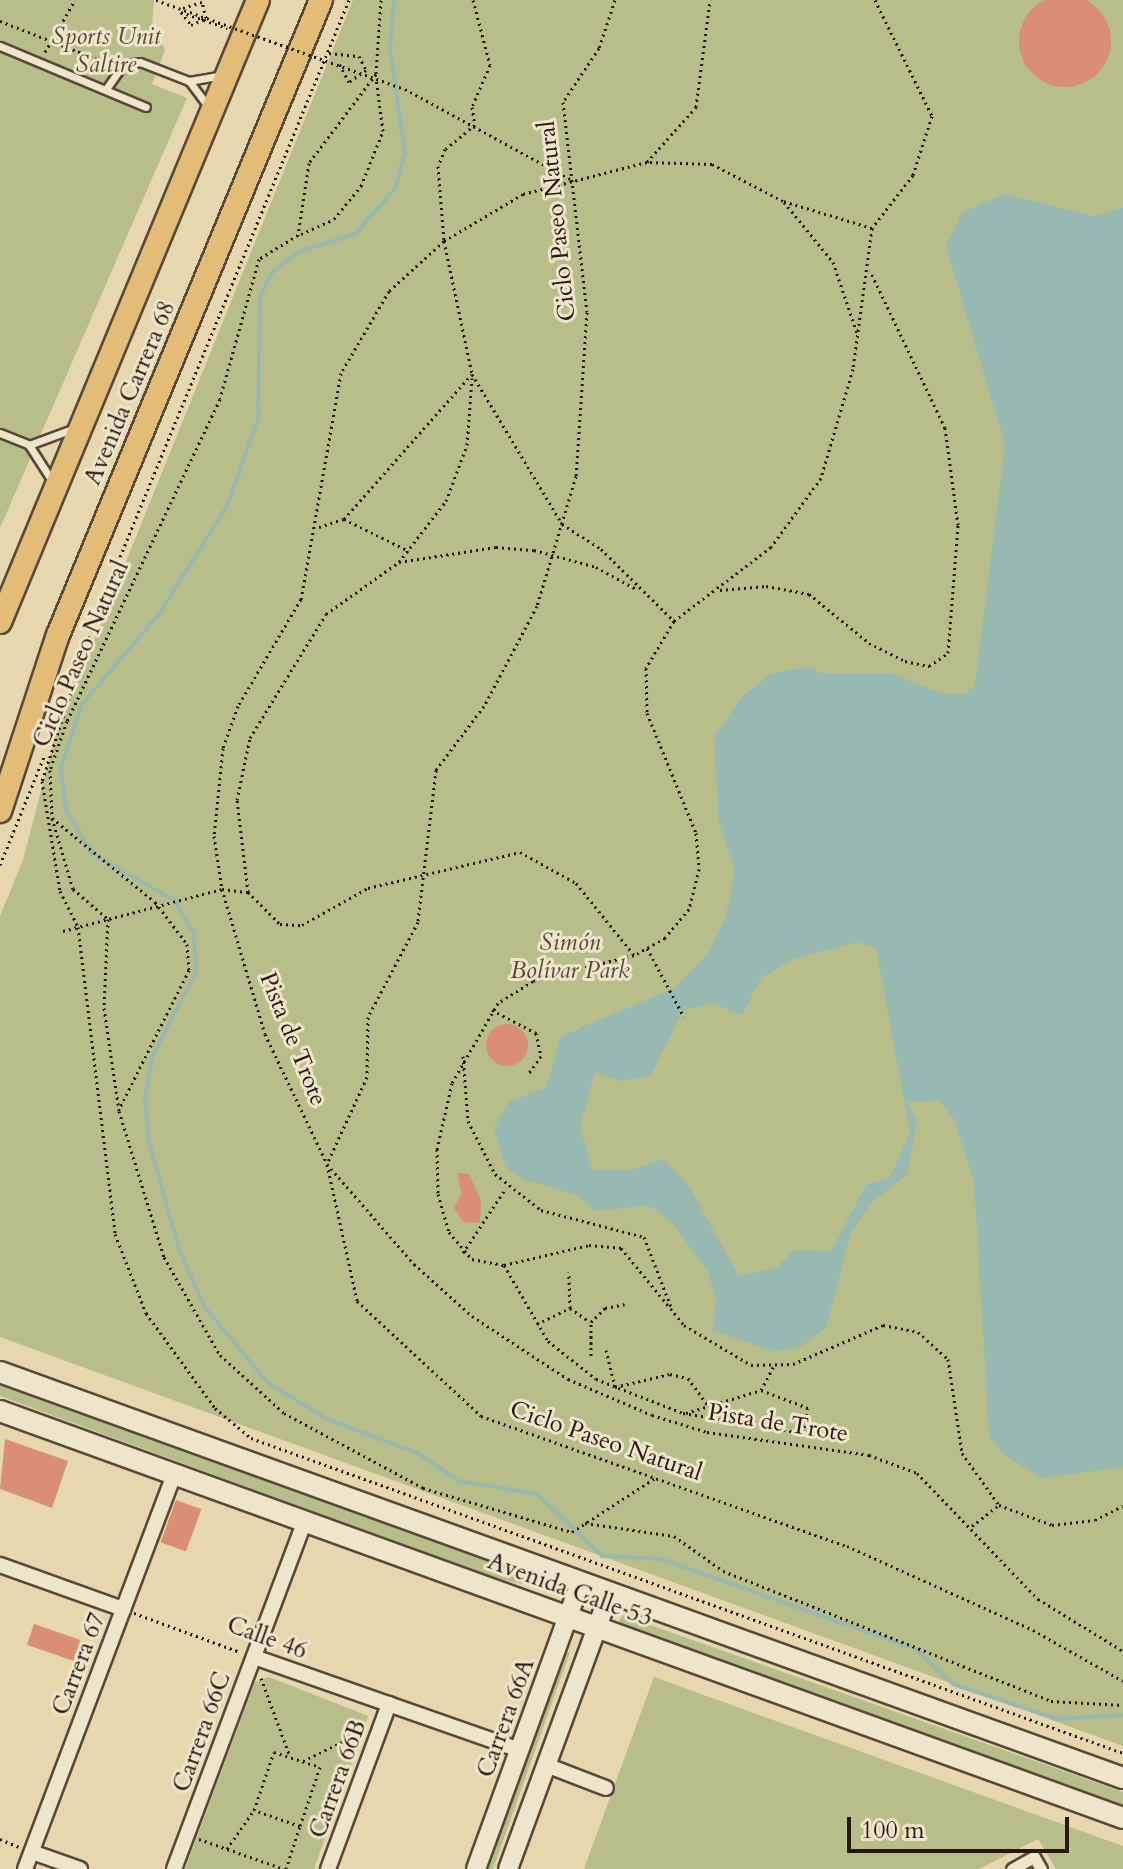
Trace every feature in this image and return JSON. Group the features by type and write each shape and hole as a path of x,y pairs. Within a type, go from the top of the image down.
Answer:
{"main road":[{"name":"Avenida Carrera 68","path":"0,622 258,0"},
{"name":"Avenida Carrera 68","path":"0,811 58,635 321,0"},
{"name":"Avenida Calle 53","path":"0,1372 1123,1778"},
{"name":"Avenida Calle 53","path":"0,1411 1123,1818"}],"street":[{"name":"Carrera 67","path":"25,1869 174,1474"},
{"name":"Carrera 66C","path":"174,1869 305,1521"},
{"path":"0,1565 123,1609"},
{"name":"Carrera 66A","path":"476,1869 580,1583"},
{"path":"508,1869 609,1594"},
{"name":"Calle 46","path":"254,1657 519,1750"},
{"name":"Carrera 66B","path":"328,1869 389,1704"},
{"path":"546,1765 606,1788"},
{"path":"32,1852 80,1869"},
{"path":"1012,1869 1034,1857 1041,1869"}],"lane":[{"path":"0,46 146,107"},
{"path":"106,89 120,68 140,62 189,81 212,111"},
{"path":"189,81 227,74"},
{"path":"29,445 81,425"},
{"path":"0,433 29,445 54,489"}],"path":[{"path":"39,63 75,0"},
{"path":"156,0 229,29"},
{"path":"0,865 349,0"},
{"path":"298,235 309,163 376,74 381,0"},
{"path":"473,0 490,65 472,107 475,125"},
{"name":"Ciclo Paseo Natural","path":"615,0 599,48 563,102 587,312 576,476 554,554 512,657 436,770 418,922 368,1017 367,1077 327,1164 357,1301 481,1416 847,1546 1033,1630 1123,1681"},
{"path":"647,162 696,107 710,0"},
{"path":"875,0 932,116 913,175 872,228 859,340 821,478 771,547 720,590 674,621 646,668 644,701 696,833 699,869 680,923 634,955 533,981 492,1010 463,1055 441,1116 436,1173 442,1214 463,1253 504,1265 613,1245 638,1260 672,1311 715,1349 773,1367 883,1325 931,1339 953,1373 968,1468 999,1505 1052,1525 1095,1520 1123,1506"},
{"path":"202,2 206,18 191,25 182,10 202,2"},
{"path":"182,10 341,61 405,89 570,180"},
{"path":"0,21 120,68"},
{"path":"327,53 341,61 359,56 364,76 343,79 341,61"},
{"name":"Ciclo Paseo Natural","path":"108,919 73,889 52,818 50,770 67,721 220,399 259,259 298,235 334,219 361,186 383,131 376,74"},
{"path":"475,125 440,156 444,241 472,374 562,524 601,549 674,621"},
{"name":"Pista de Trote","path":"783,201 712,164 647,162 523,194 444,241 389,291 341,373 326,427 318,527 301,599 238,706 223,748 214,836 222,889 265,1034 327,1164 414,1264 472,1316 568,1379 707,1432 896,1462 943,1494 1038,1599 1123,1651"},
{"path":"783,201 872,228"},
{"path":"783,201 833,262 859,340"},
{"path":"720,590 766,586 809,594 869,643 905,661 929,666 948,653 958,525 945,428 869,270"},
{"path":"318,527 344,519 472,374"},
{"path":"472,374 459,473 399,562 326,614 250,738 237,800 248,892 280,924 302,925 368,888 422,876 493,853 550,863 594,900 634,955"},
{"path":"344,519 409,551"},
{"path":"399,562 496,547 554,554 643,593"},
{"path":"47,747 41,807 60,891 78,927 115,1234 146,1313 235,1427 1123,1753"},
{"path":"52,818 157,902 187,944 189,970 119,1111"},
{"path":"63,931 183,896 222,889 248,892"},
{"path":"108,919 104,1008 119,1111 164,1257 220,1355 284,1413 423,1488 572,1532 655,1477"},
{"path":"647,948 683,1014"},
{"path":"492,1010 536,1033 541,1056 529,1073"},
{"path":"463,1055 474,1142 507,1187 561,1217 619,1225 644,1237 672,1311"},
{"path":"463,1253 507,1187"},
{"path":"504,1265 537,1324 568,1359 615,1387 683,1413 803,1433 808,1408 761,1390 683,1413"},
{"path":"569,1272 570,1308"},
{"path":"591,1356 591,1322 605,1308 625,1304"},
{"path":"537,1324 570,1308"},
{"path":"570,1308 591,1322"},
{"path":"606,1350 615,1387"},
{"path":"761,1390 773,1367"},
{"path":"615,1387 670,1374 688,1378 708,1406"},
{"path":"972,1526 999,1505"},
{"path":"583,1524 674,1536 723,1571 1051,1701 1123,1705"},
{"name":"Calle 46","path":"123,1609 254,1657"},
{"path":"260,1675 290,1757"},
{"path":"303,1761 368,1729"},
{"path":"195,1837 227,1849 285,1869 320,1767 274,1752 254,1810 227,1849"},
{"path":"254,1810 300,1826"},
{"path":"0,1839 32,1852"}],"green space":[{"name":"Sports Unit Saltire","path":"0,0 154,0 152,25 165,50 152,84 187,98 0,528"},
{"name":"Simón Bolívar Park","path":"353,0 1123,0 1123,1746 0,1337 0,916 23,860 55,737"},
{"path":"0,1383 556,1585 555,1591 495,1578 0,1396"},
{"path":"622,1615 1123,1792 1123,1806 618,1624"},
{"path":"570,1652 493,1869 487,1869 566,1653"},
{"path":"269,1677 368,1716 314,1869 185,1869 255,1682"},
{"path":"654,1677 1123,1846 1123,1869 1056,1869 1038,1839 979,1869 584,1869"}],"water":[{"path":"1004,194 1095,216 1123,208 1123,1467 1042,1478 1000,1452 989,1435 974,1181 954,1119 939,1101 907,1102 917,1121 907,1175 872,1202 851,1232 826,1328 802,1346 775,1352 712,1330 716,1301 708,1272 670,1220 647,1205 595,1211 577,1195 525,1180 506,1168 494,1129 508,1102 546,1088 561,1036 675,988 708,953 725,919 735,871 719,823 714,737 742,697 770,674 812,666 820,673 889,673 941,693 965,694 975,685 1005,445 946,246 962,212","holes":["857,942 876,948 910,1133 889,1179 867,1184 831,1251 794,1250 776,1268 739,1276 689,1186 663,1159 631,1170 593,1170 580,1127 595,1072 619,1081 650,1076 683,1011 712,1003 742,1015 761,978 796,958"]}],"building":[{"path":"1065,-5 1083,-2 1098,8 1108,23 1111,41 1108,59 1098,74 1083,84 1065,87 1047,84 1032,74 1022,59 1019,41 1022,23 1032,8 1047,-2"},
{"path":"507,1024 522,1030 528,1045 522,1060 507,1066 492,1060 486,1045 492,1030"},
{"path":"457,1173 469,1174 481,1201 480,1223 464,1222 454,1208 462,1193"},
{"path":"5,1439 68,1461 52,1508 0,1489"},
{"path":"176,1500 201,1509 186,1552 161,1542"},
{"path":"34,1624 80,1640 73,1661 27,1645"}],"waterway":[{"path":"394,0 390,48 405,154 395,189 355,234 298,252 272,272 260,297 258,419 227,506 159,614 82,704 61,768 66,810 92,854 174,900 194,933 196,972 152,1057 145,1100 148,1138 179,1249 204,1306 267,1382 325,1418 417,1453 458,1481 537,1494 602,1556 661,1559 915,1649 953,1684 1057,1719 1123,1715"}]}
